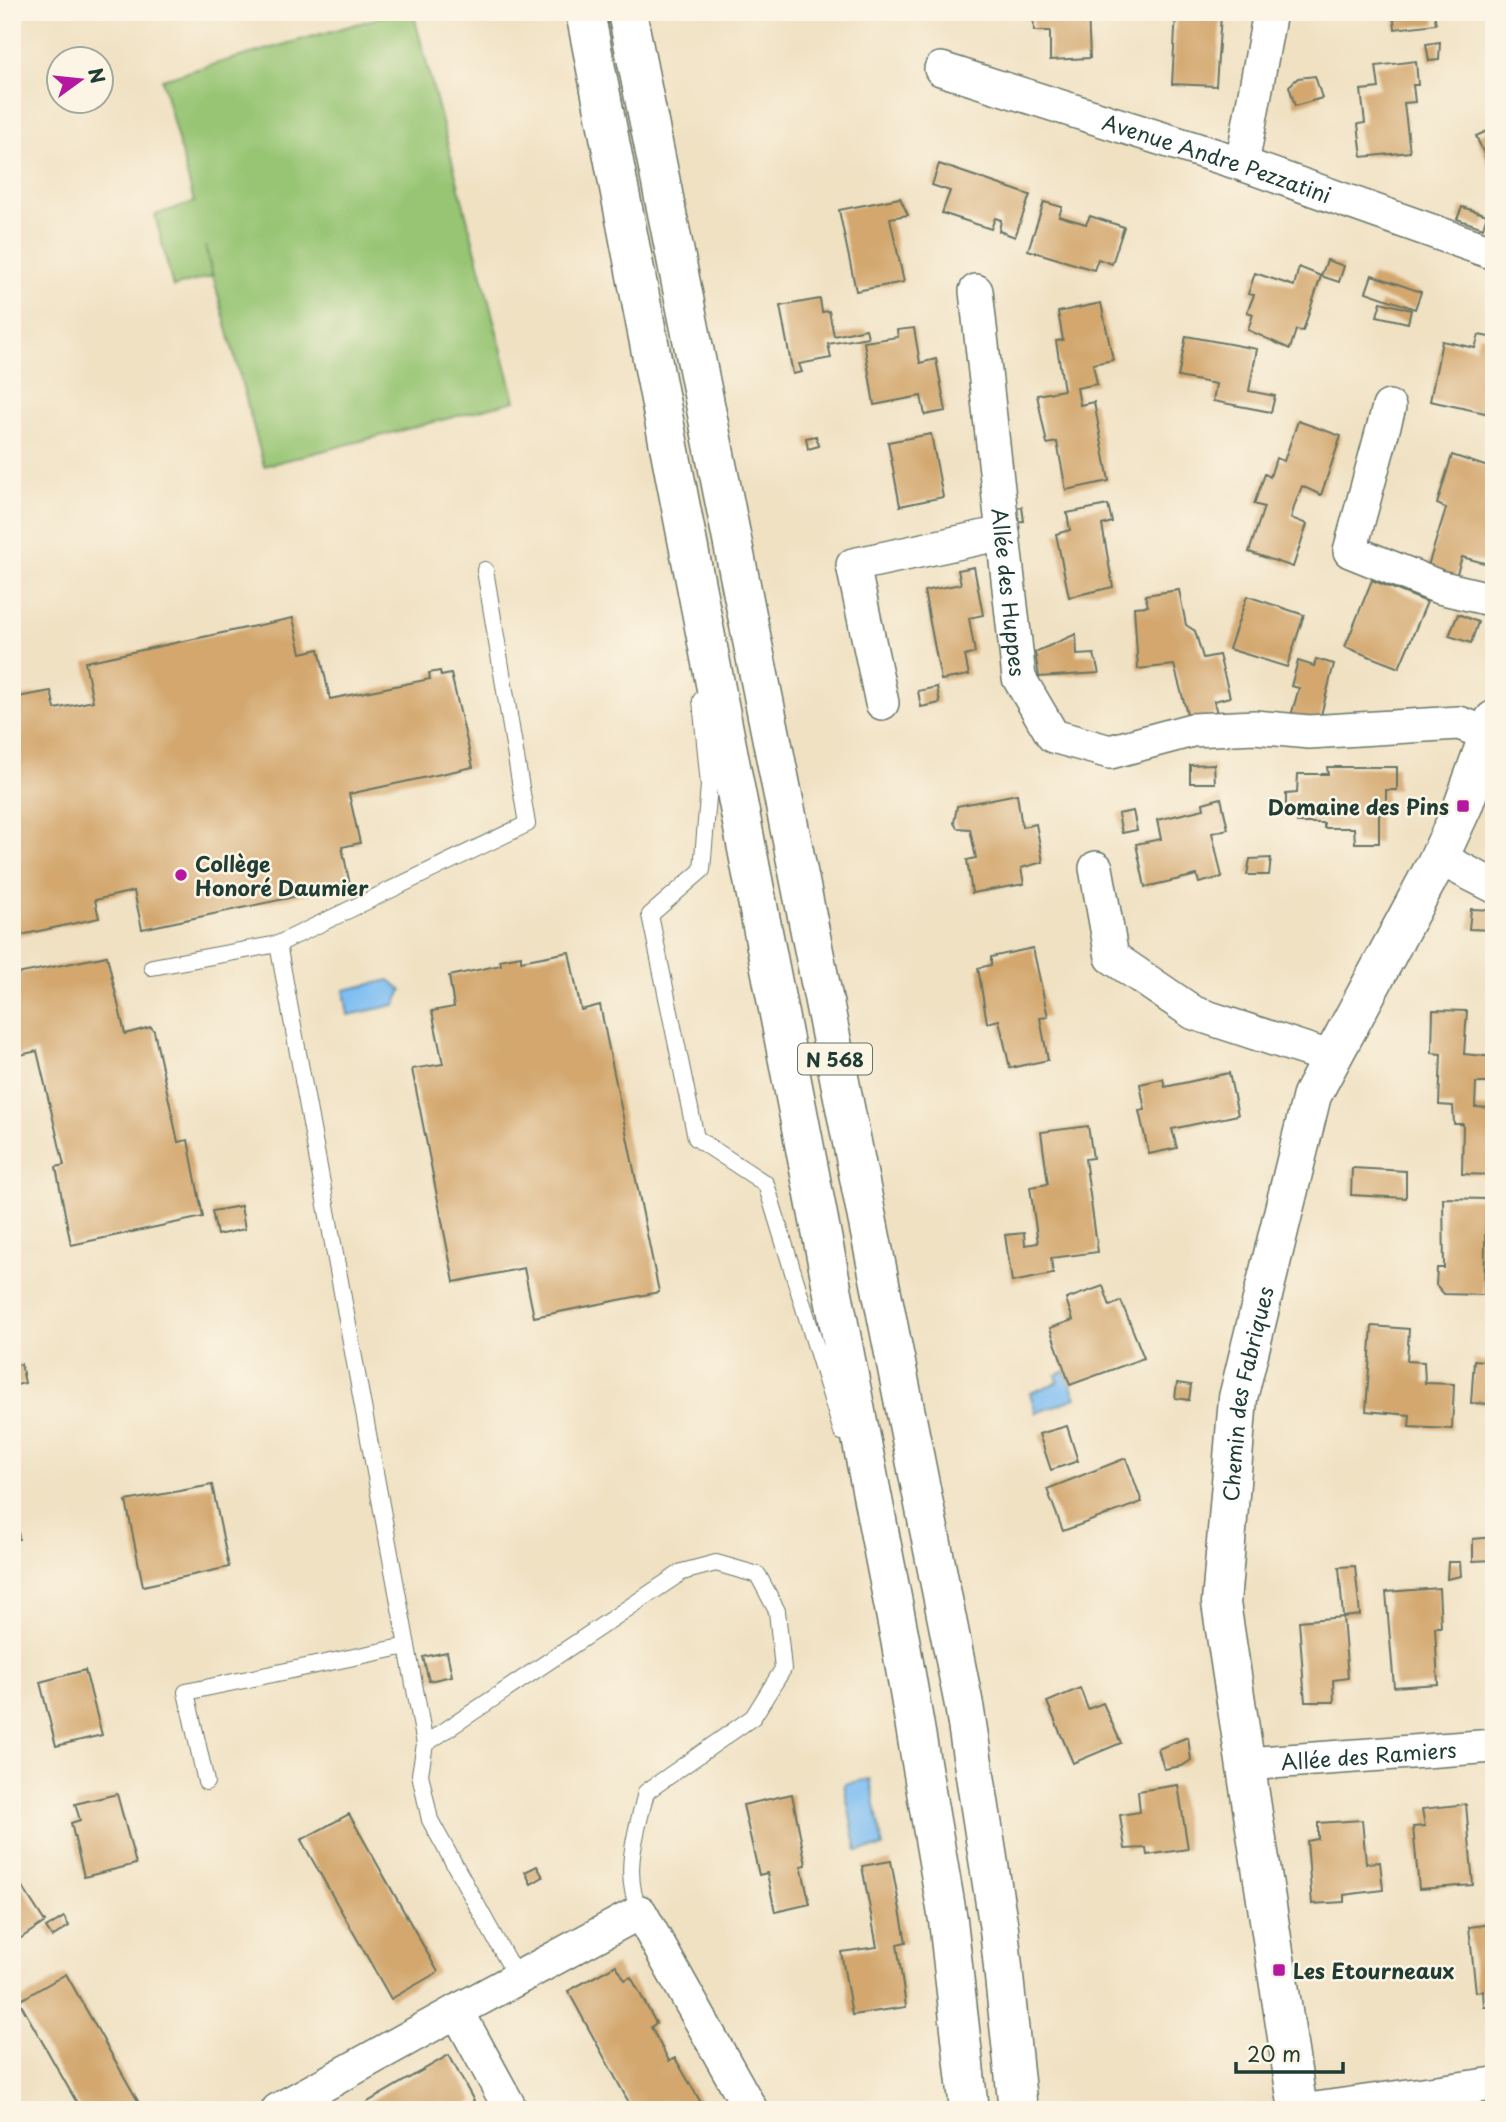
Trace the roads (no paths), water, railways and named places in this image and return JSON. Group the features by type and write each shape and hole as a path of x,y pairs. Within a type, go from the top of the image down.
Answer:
{"main road":[{"name":"N 568","path":"585,12 893,1606 948,1920 969,2110"},
{"name":"N 568","path":"627,12 961,1691 999,1928 1018,2110"},
{"name":"Chemin des Fabriques","path":"1298,2110 1221,1603 1238,1398 1312,1095 1439,858 1463,806 1491,727"},
{"path":"999,1928 1023,2000 1040,2110"}],"street":[{"path":"1242,164 1270,12"},
{"name":"Avenue Andre Pezzatini","path":"941,69 1242,164 1494,253"},
{"name":"Allée des Huppes","path":"976,291 1019,678 1053,736 1110,752 1192,730 1230,728 1309,732 1459,723 1491,727"},
{"path":"1389,407 1350,551 1439,587 1494,600"},
{"path":"882,703 853,565 1003,533"},
{"path":"1439,858 1494,886"},
{"path":"1096,868 1112,957 1194,1013 1332,1058"},
{"name":"Allée des Ramiers","path":"1245,1764 1494,1746"},
{"path":"278,2110 640,1912 751,2110"},
{"path":"457,2011 511,2110"},
{"path":"1308,2110 1494,2084"}],"lane":[{"path":"684,523 709,785 702,870 650,915 660,968 696,1138 766,1184 893,1606"},
{"path":"152,967 278,944 527,824 485,570"},
{"path":"278,944 425,1744 420,1774 430,1820 517,1978"},
{"path":"425,1744 682,1572 716,1563 758,1576 777,1611 783,1669 753,1717 646,1792 630,1865 634,1900 640,1912"},
{"path":"206,1782 186,1692 407,1646"}],"water":[{"path":"390,980 402,990 395,1005 348,1015 344,990"},
{"path":"1065,1371 1076,1398 1036,1413 1030,1393 1058,1382 1056,1375"},
{"path":"870,1779 883,1847 857,1851 844,1784"}],"place":[{"name":"Domaine des Pins","path":"1463,806"},
{"name":"Collège Honoré Daumier","path":"181,875"},
{"name":"Les Etourneaux","path":"1279,1970"}]}
